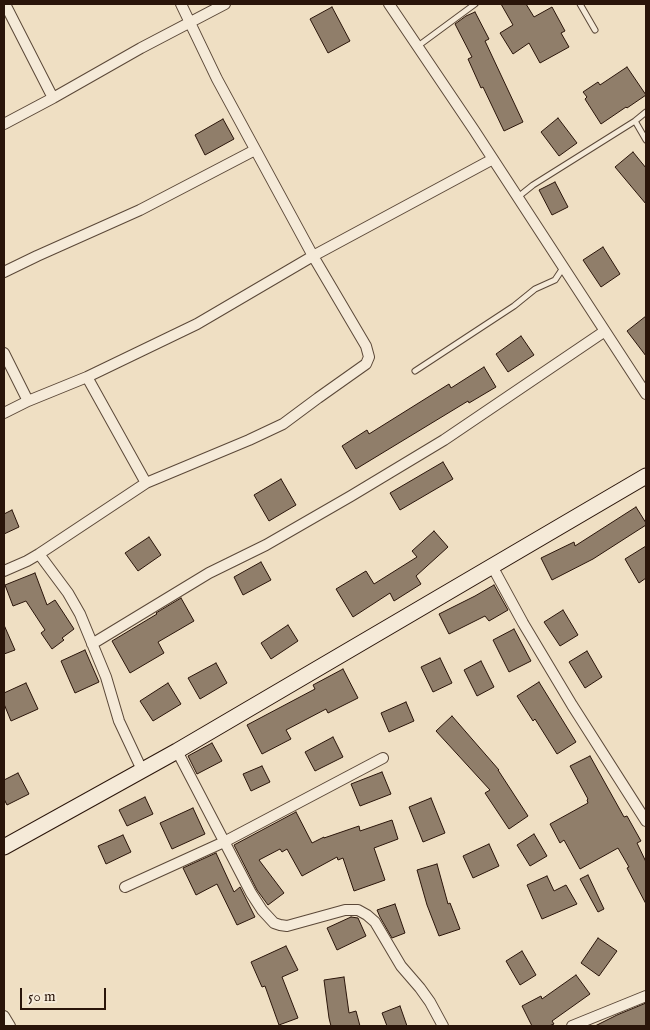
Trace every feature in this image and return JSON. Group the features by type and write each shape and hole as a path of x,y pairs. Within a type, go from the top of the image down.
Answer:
{"street":[{"path":"5,4 53,98"},
{"path":"4,571 40,554 146,483 283,424 366,364 369,357 366,346 313,256 217,79 181,4"},
{"path":"4,124 140,48 225,4"},
{"path":"389,4 493,159 646,394"},
{"path":"4,272 140,210 256,150"},
{"path":"4,413 87,377 197,324 313,256 493,159"},
{"path":"92,644 209,573 266,545 436,445 605,331"},
{"path":"4,353 28,401"},
{"path":"87,377 146,483"},
{"path":"4,847 177,751 646,476"},
{"path":"40,554 68,593 80,614 106,677 119,721 142,770"},
{"path":"492,566 562,689 646,821"},
{"path":"177,751 251,893 262,910 274,923 287,926 345,910 358,910 367,915 375,922 400,966 430,1002 443,1026"},
{"path":"125,887 224,842 383,758"},
{"path":"572,1026 646,996"},
{"path":"4,1016 10,1026"}],"lane":[{"path":"418,46 475,4"},
{"path":"580,4 595,30"},
{"path":"518,197 533,185 635,122 646,112"},
{"path":"635,122 646,140"},
{"path":"415,371 514,306 535,289 555,280 564,268"}],"building":[{"path":"501,4 526,4 534,17 552,7 565,31 561,33 569,47 540,63 529,43 513,54 500,33 513,25"},
{"path":"332,7 350,41 328,53 310,19"},
{"path":"475,12 489,39 485,41 523,122 504,131 483,87 481,88 468,59 472,57 455,24"},
{"path":"627,67 646,95 601,124 585,99 587,97 583,92 598,82 600,85"},
{"path":"558,118 577,143 559,156 541,132"},
{"path":"223,119 234,139 205,155 195,135"},
{"path":"633,152 646,168 646,204 615,167"},
{"path":"555,182 568,207 552,215 539,190"},
{"path":"603,247 620,274 601,287 583,260"},
{"path":"646,316 646,356 627,331"},
{"path":"521,336 534,355 508,372 496,354"},
{"path":"484,367 496,387 469,403 468,401 356,469 342,446 367,430 369,434 449,384 451,388"},
{"path":"443,462 453,479 400,510 390,493"},
{"path":"281,479 296,505 269,521 254,495"},
{"path":"636,507 646,525 593,559 552,580 541,558 574,542 575,546"},
{"path":"12,510 19,527 4,534 4,514"},
{"path":"434,531 448,547 416,576 421,584 394,601 390,593 353,617 336,589 366,571 374,584 417,557 412,551"},
{"path":"149,537 161,555 138,571 125,553"},
{"path":"646,546 646,578 639,583 625,559"},
{"path":"261,562 271,580 243,595 234,577"},
{"path":"35,573 47,605 55,600 74,629 52,649 41,633 45,630 26,601 13,606 5,585"},
{"path":"494,585 508,610 489,621 485,616 449,634 439,614"},
{"path":"181,598 194,621 158,642 164,653 130,673 112,641"},
{"path":"563,610 578,635 560,646 544,622"},
{"path":"4,625 15,650 4,654"},
{"path":"288,625 298,641 271,659 261,643"},
{"path":"514,629 531,661 509,672 493,640"},
{"path":"85,650 99,682 75,693 61,661"},
{"path":"587,651 602,677 585,688 569,662"},
{"path":"440,658 452,683 433,692 421,667"},
{"path":"481,661 494,687 477,696 464,670"},
{"path":"216,663 227,683 200,699 188,678"},
{"path":"343,669 358,698 328,713 326,709 286,730 291,739 262,754 247,725 315,689 313,685"},
{"path":"539,682 576,742 557,754 535,719 533,721 517,696"},
{"path":"26,683 38,709 11,721 4,704 4,693"},
{"path":"168,683 181,704 153,721 140,701"},
{"path":"406,702 414,721 389,732 381,713"},
{"path":"452,716 499,770 528,816 509,829 485,793 490,790 436,731"},
{"path":"333,737 343,757 315,771 305,752"},
{"path":"212,743 222,761 197,774 188,756"},
{"path":"590,756 624,817 627,816 641,841 637,843 646,862 646,904 618,848 580,869 564,840 560,843 550,824 588,803 588,799 570,766"},
{"path":"262,766 270,782 251,791 243,774"},
{"path":"382,772 391,794 360,806 351,784"},
{"path":"18,773 29,794 7,805 4,799 4,780"},
{"path":"145,797 153,814 127,826 119,810"},
{"path":"431,798 445,833 423,842 409,807"},
{"path":"193,808 205,834 172,849 160,823"},
{"path":"296,812 312,843 324,837 359,826 360,831 392,820 398,839 374,848 385,880 354,891 343,858 338,860 337,857 302,876 287,849 282,852 280,849 259,860 284,893 268,905 257,890 234,845"},
{"path":"534,834 547,856 530,866 517,845"},
{"path":"123,835 131,852 106,864 98,846"},
{"path":"489,844 499,866 473,878 463,856"},
{"path":"216,853 234,892 240,887 255,917 237,925 217,884 196,895 183,868"},
{"path":"437,864 448,904 450,903 460,929 439,936 427,905 417,870"},
{"path":"588,875 604,909 598,912 580,879"},
{"path":"547,876 554,891 566,885 577,904 542,919 527,885"},
{"path":"395,904 405,933 392,938 377,910"},
{"path":"351,917 358,918 366,936 337,950 327,928"},
{"path":"598,938 617,951 599,976 581,963"},
{"path":"286,946 298,970 282,977 298,1018 279,1025 265,986 262,987 251,962"},
{"path":"522,951 536,975 520,985 506,961"},
{"path":"576,975 590,994 552,1021 554,1024 549,1026 532,1026 522,1006 541,996 542,999"},
{"path":"344,977 349,1013 356,1011 360,1026 331,1026 324,980"},
{"path":"646,1003 646,1026 595,1026 617,1015"},
{"path":"400,1006 407,1026 387,1026 382,1013"}]}
